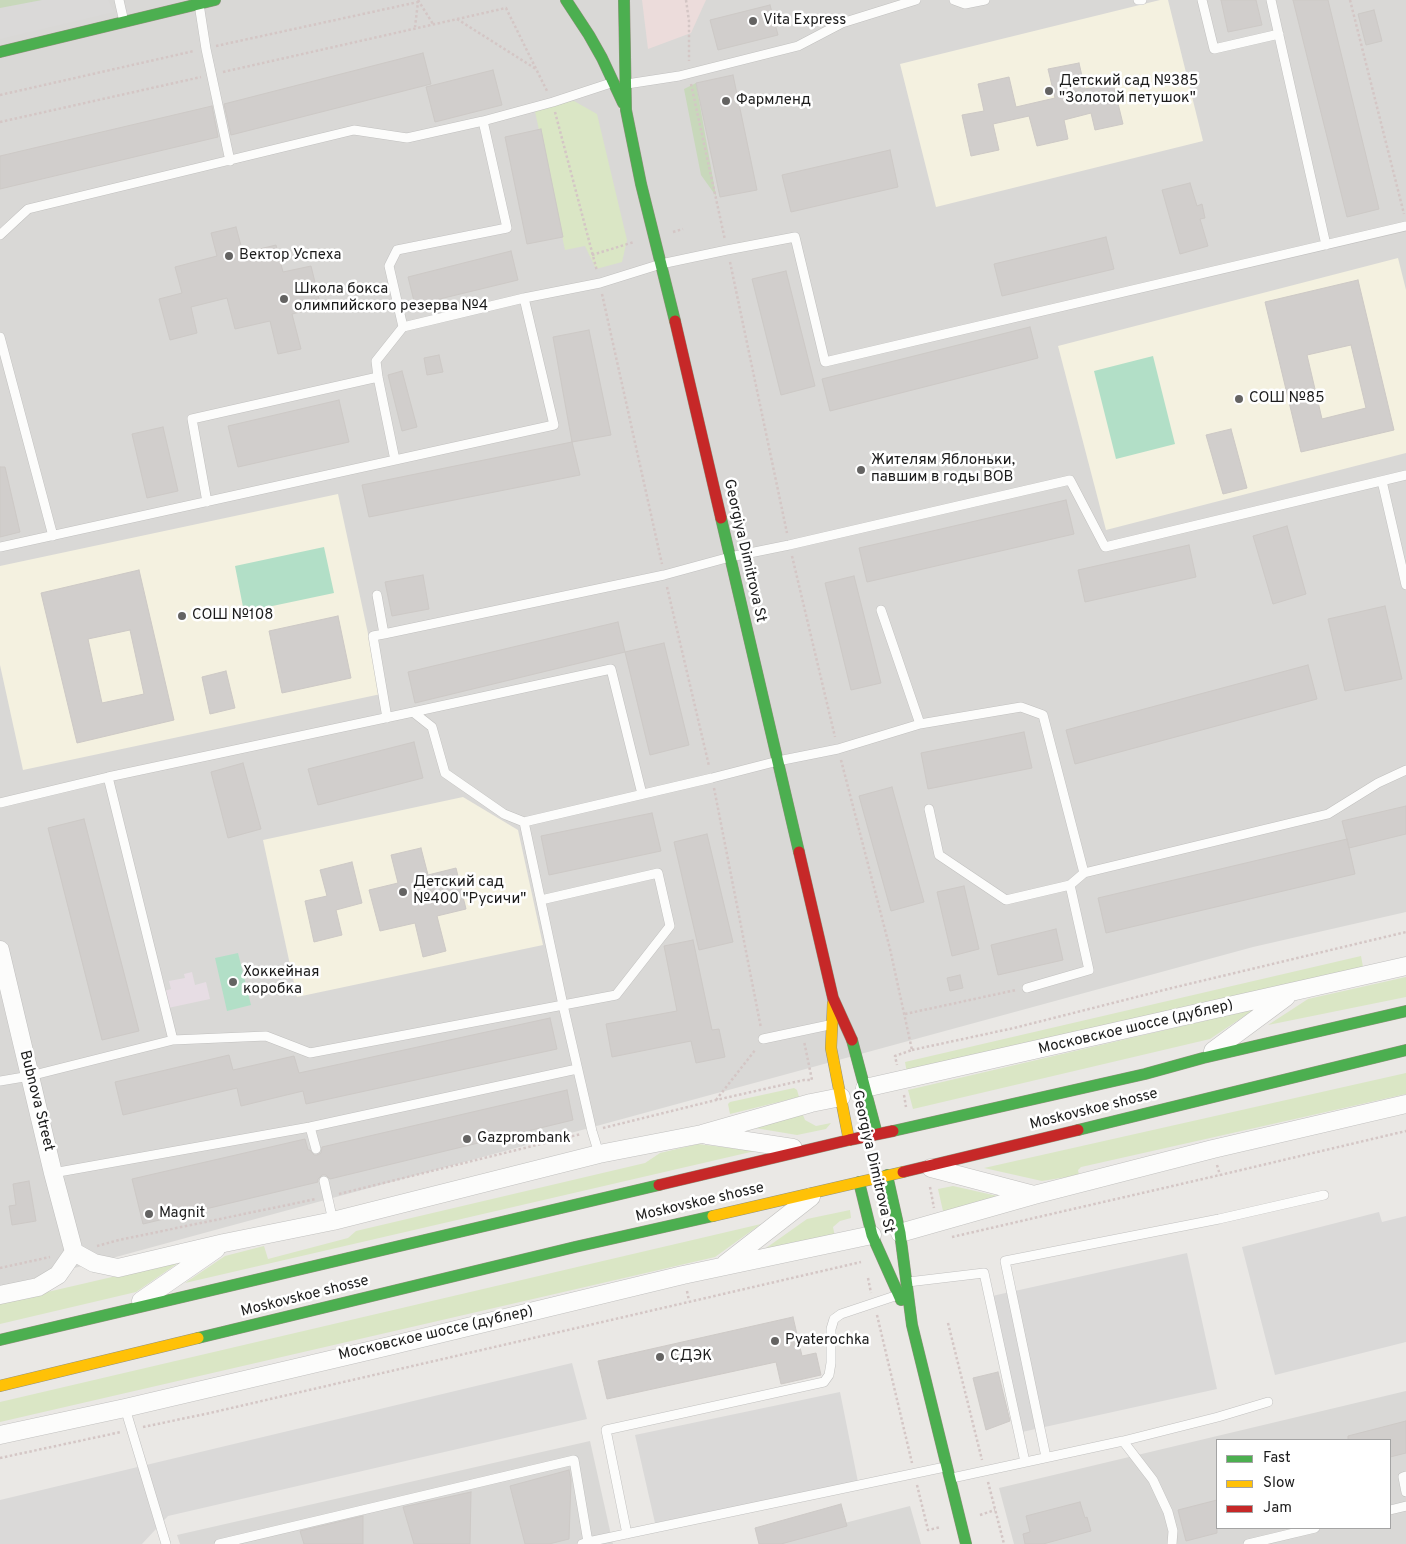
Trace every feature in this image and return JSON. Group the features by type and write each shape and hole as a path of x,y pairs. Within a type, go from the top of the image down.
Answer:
{"main road":[{"path":"0,52 215,0"},
{"name":"Georgiya Dimitrova St","path":"566,0 590,35 626,110"},
{"name":"Georgiya Dimitrova St","path":"624,0 626,110 640,184 661,264 833,998 853,1042 878,1138"},
{"name":"Georgiya Dimitrova St","path":"833,998 831,1048 850,1144"},
{"name":"Moskovskoe shosse","path":"0,1340 807,1150 878,1138 914,1127 1406,1011"},
{"name":"Moskovskoe shosse","path":"0,1386 575,1247 820,1191 886,1171 926,1167 1406,1050"},
{"name":"Georgiya Dimitrova St","path":"886,1171 900,1233 912,1326 966,1544"},
{"name":"Georgiya Dimitrova St","path":"858,1178 872,1235 912,1326"}],"street":[{"name":"Bubnova Street","path":"0,950 53,1173 74,1252"},
{"name":"Московское шоссе (дублер)","path":"865,1088 1406,966"},
{"path":"1203,1058 1293,992"},
{"path":"0,1295 38,1287 58,1276 74,1252 94,1263 118,1268 224,1243 333,1221 599,1154 702,1134 811,1103 840,1097"},
{"path":"900,1233 1034,1195 1213,1149 1406,1104"},
{"path":"702,1134 807,1150"},
{"path":"926,1167 1034,1195"},
{"path":"723,1266 820,1191"},
{"name":"Московское шоссе (дублер)","path":"0,1435 125,1408 723,1266 872,1235"},
{"path":"130,1309 224,1243"}],"lane":[{"path":"119,0 124,22"},
{"path":"627,84 679,76 798,46 842,23 916,0"},
{"path":"954,0 965,4 985,0"},
{"path":"1202,0 1214,49 1279,34"},
{"path":"1270,0 1326,245"},
{"path":"199,4 211,74 230,161"},
{"path":"0,235 28,209 354,130 407,138 483,121 553,102 613,82"},
{"path":"403,327 389,266 397,250 507,228 483,121"},
{"path":"395,460 376,361 403,327 524,298 600,283 661,264 795,237 825,362 1326,245 1406,224"},
{"path":"0,547 554,425 524,298"},
{"path":"0,337 53,536"},
{"path":"207,502 192,419 378,378"},
{"path":"386,718 373,636 664,575 730,557 1070,480 1105,547 1406,475"},
{"path":"1382,481 1406,585"},
{"path":"377,595 384,634"},
{"path":"881,610 920,724"},
{"path":"0,803 108,777 612,669 642,794"},
{"path":"413,712 432,727 445,773 504,814 524,822 838,748 920,724 1021,707 1043,715 1084,873"},
{"path":"929,809 939,855 1006,900 1070,886 1084,873 1328,814 1378,783 1406,770"},
{"path":"108,777 173,1040"},
{"path":"524,822 577,1069 599,1154"},
{"path":"0,1081 30,1076 173,1040 266,1036 310,1053 616,995 670,926 658,874 541,900"},
{"path":"1027,988 1089,970 1070,886"},
{"path":"763,1039 832,1024"},
{"path":"53,1173 310,1127 577,1069"},
{"path":"310,1127 316,1149"},
{"path":"324,1181 333,1221"},
{"path":"1046,1458 1005,1261 1324,1195"},
{"path":"906,1282 984,1273 987,1294 1025,1462"},
{"path":"627,1534 606,1430 824,1382 829,1375 831,1363 831,1329 834,1319 841,1314 898,1295"},
{"path":"950,1479 1124,1441 1268,1402"},
{"path":"125,1408 166,1544"},
{"path":"1124,1441 1153,1480 1168,1512 1173,1531 1172,1544"},
{"path":"219,1544 574,1460 585,1543 947,1466"},
{"path":"1406,1476 1403,1477 1406,1492"},
{"path":"1391,1510 1406,1506"},
{"path":"1248,1544 1311,1529"}],"path":[{"path":"1350,0 1406,224"},
{"path":"418,1 433,24"},
{"path":"415,28 418,1"},
{"path":"0,94 418,1"},
{"path":"0,122 506,8 553,102 600,283 664,575 712,778 763,1039 716,1100"},
{"path":"457,19 537,70"},
{"path":"912,1050 1014,1028 1406,932"},
{"path":"904,1014 1027,988"},
{"path":"0,1268 119,1240 328,1197 550,1140 716,1100 804,1080 812,1080 801,1031"},
{"path":"903,1092 906,1106"},
{"path":"949,1238 1406,1131"},
{"path":"1217,1164 1220,1175"},
{"path":"931,1194 934,1212"},
{"path":"142,1427 210,1413 864,1261"},
{"path":"868,1278 928,1530 995,1510"},
{"path":"686,1287 689,1301"},
{"path":"948,1323 1004,1544"},
{"path":"391,1365 392,1370"},
{"path":"0,1458 115,1433"}],"shaded area":[{"path":"0,0 1406,0 1406,912 1253,947 0,1287"},
{"path":"42,0 108,0 114,12 0,39 0,8"},
{"path":"642,0 706,0 691,33 648,49"},
{"name":"Детский сад №385 \"Золотой петушок\"","path":"1160,0 1168,0 1203,141 936,207 900,64"},
{"name":"СОШ №85","path":"1398,258 1406,290 1406,453 1106,530 1058,346"},
{"name":"СОШ №108","path":"338,494 381,694 23,770 0,665 0,566"},
{"name":"Детский сад №400 \"Русичи\"","path":"463,797 518,830 543,945 297,997 263,840"},
{"path":"192,972 195,985 206,982 210,999 168,1008 164,991 171,989 169,981 185,978 184,974"},
{"path":"1379,1212 1382,1222 1406,1216 1406,1342 1275,1375 1242,1247"},
{"path":"1187,1253 1217,1389 1022,1432 992,1296"},
{"path":"572,1363 587,1419 168,1516 142,1544 0,1544 0,1500"},
{"path":"1406,1391 1406,1544 1014,1544 999,1488"},
{"path":"840,1392 858,1482 655,1523 635,1435"},
{"path":"590,1441 613,1544 180,1544 177,1535"},
{"path":"910,1506 921,1544 764,1544"}],"green space":[{"path":"0,0 60,0 0,15"},
{"path":"696,83 716,196 701,175 684,89"},
{"path":"574,101 597,114 627,240 622,262 596,269 585,246 565,250 534,107"},
{"path":"1153,356 1175,444 1116,459 1094,371"},
{"path":"324,547 334,593 244,612 235,566"},
{"name":"Хоккейная коробка","path":"238,953 251,1005 227,1011 215,958"},
{"path":"1361,956 1363,967 907,1073 905,1062"},
{"path":"1406,977 1406,997 1268,1025 1308,999"},
{"path":"1255,1009 1210,1039 913,1109 908,1090"},
{"path":"1406,1073 1406,1094 1081,1167 1078,1170 1079,1175 1042,1181 984,1168"},
{"path":"794,1088 797,1090 799,1097 730,1114 728,1104 730,1102"},
{"path":"803,1115 805,1120 816,1126 831,1123 826,1129 797,1135 749,1127"},
{"path":"698,1144 755,1151 185,1283 225,1256 264,1246 268,1259 348,1238 356,1231 645,1163 660,1153"},
{"path":"953,1186 1002,1197 943,1211 938,1189"},
{"path":"850,1210 851,1218 840,1221 833,1227 835,1237 759,1253 807,1219"},
{"path":"761,1224 715,1257 0,1422 0,1402"},
{"path":"181,1261 136,1292 0,1324 0,1303"}],"building":[{"path":"1221,0 1256,0 1262,25 1228,32"},
{"path":"1293,0 1328,0 1379,209 1347,217"},
{"path":"770,5 778,35 718,50 710,20"},
{"path":"1374,10 1382,41 1366,45 1358,14"},
{"path":"423,53 431,84 231,135 224,104"},
{"path":"1079,63 1085,89 1113,83 1123,124 1095,130 1091,113 1064,120 1068,139 1037,146 1029,116 993,124 999,150 971,156 962,115 984,111 978,84 1009,77 1016,107 1055,98 1048,69"},
{"path":"493,70 502,105 435,122 426,87"},
{"path":"733,75 757,190 720,197 696,83"},
{"path":"212,106 218,137 0,189 0,156"},
{"path":"541,129 563,237 527,244 505,137"},
{"path":"890,150 898,187 791,212 782,175"},
{"path":"1190,183 1197,206 1202,204 1205,218 1200,219 1208,246 1180,254 1162,190"},
{"path":"236,227 243,253 276,245 283,272 311,266 321,307 292,314 301,349 278,354 270,321 235,329 227,298 191,307 197,333 170,340 159,299 182,293 175,267 217,256 211,233"},
{"path":"1106,237 1114,269 1002,296 994,264"},
{"path":"511,251 518,280 415,305 408,277"},
{"path":"786,271 815,386 781,395 752,279"},
{"path":"1358,280 1394,430 1301,452 1265,302","holes":["1351,345 1366,408 1322,419 1307,355"]},
{"path":"1030,327 1038,358 830,411 822,379"},
{"path":"589,330 611,435 572,442 553,337"},
{"path":"439,355 443,372 427,375 424,358"},
{"path":"402,371 417,427 402,431 388,375"},
{"path":"339,400 349,442 238,467 228,426"},
{"path":"163,427 178,491 147,498 132,434"},
{"path":"1231,429 1247,488 1223,494 1206,435"},
{"path":"572,442 580,475 369,517 362,485"},
{"path":"0,467 5,467 20,532 0,537"},
{"path":"1066,500 1074,534 867,582 859,548"},
{"path":"1287,526 1306,594 1273,604 1253,536"},
{"path":"1189,545 1196,577 1085,602 1078,570"},
{"path":"139,570 174,720 77,743 41,593","holes":["130,630 144,694 102,703 88,639"]},
{"path":"423,575 429,609 392,616 385,582"},
{"path":"854,576 881,683 851,690 825,583"},
{"path":"1385,606 1402,679 1345,691 1328,619"},
{"path":"338,616 351,678 282,693 269,631"},
{"path":"618,622 625,652 415,703 408,672"},
{"path":"664,643 689,745 650,755 625,652"},
{"path":"1308,665 1317,699 1075,764 1066,730"},
{"path":"226,671 235,708 210,714 202,677"},
{"path":"1024,732 1032,768 928,789 921,753"},
{"path":"414,742 423,778 318,805 308,769"},
{"path":"243,763 261,829 228,838 211,772"},
{"path":"892,787 924,902 891,911 859,796"},
{"path":"1406,806 1406,834 1349,848 1342,821"},
{"path":"652,813 661,851 549,875 541,836"},
{"path":"84,819 139,1031 102,1040 48,828"},
{"path":"707,834 733,942 699,950 674,842"},
{"path":"1347,839 1355,874 1106,933 1098,898"},
{"path":"421,848 428,875 456,868 466,909 437,916 446,951 423,957 415,923 380,931 369,890 398,883 391,855"},
{"path":"352,862 362,903 336,910 342,935 314,942 305,901 327,896 320,870"},
{"path":"964,886 979,949 952,956 937,892"},
{"path":"1056,929 1063,960 998,975 991,945"},
{"path":"693,940 712,1030 719,1029 725,1057 696,1063 691,1041 612,1057 606,1024 677,1011 664,946"},
{"path":"960,975 963,988 950,991 947,978"},
{"path":"550,1018 557,1049 306,1104 303,1091 241,1106 237,1088 123,1115 115,1082 229,1055 233,1070 294,1056 299,1073"},
{"path":"567,1090 573,1120 330,1179 326,1175 322,1175 318,1182 143,1224 132,1179 305,1139 308,1150 317,1155 321,1153 322,1147"},
{"path":"29,1181 36,1221 12,1225 9,1206 16,1205 13,1184"},
{"path":"793,1317 802,1356 816,1353 821,1375 781,1384 776,1362 607,1399 598,1361"},
{"path":"998,1372 1010,1421 986,1430 973,1378"},
{"path":"1406,1421 1406,1453 1391,1457 1391,1439 1348,1439 1348,1436"},
{"path":"569,1470 571,1480 569,1539 549,1544 525,1544 510,1486"},
{"path":"471,1492 470,1544 414,1544 403,1507"},
{"path":"1216,1500 1217,1533 1186,1541 1178,1510"},
{"path":"1080,1502 1091,1531 1043,1544 1025,1544 1023,1534 1030,1532 1026,1516"},
{"path":"841,1504 847,1526 781,1544 759,1544 755,1528"},
{"path":"363,1516 363,1544 304,1544 300,1531"}],"traffic: fast":[{"path":"0,52 215,0"},
{"path":"566,0 602,58 623,103"},
{"path":"624,0 626,110 641,184 675,321"},
{"path":"721,518 799,852"},
{"path":"893,1131 1145,1074 1203,1058 1406,1011"},
{"path":"852,1040 877,1134"},
{"path":"1078,1130 1406,1050"},
{"path":"887,1175 900,1233 912,1325 966,1544"},
{"path":"859,1182 872,1235 901,1300"},
{"path":"0,1340 659,1185"},
{"path":"198,1338 575,1247 713,1216"}],"traffic: slow":[{"path":"833,1003 831,1048 849,1140"},
{"path":"713,1216 903,1172"},
{"path":"0,1386 198,1338"}],"traffic: jam":[{"path":"675,321 721,518"},
{"path":"799,852 833,998 852,1040"},
{"path":"903,1172 1078,1130"},
{"path":"659,1185 893,1131"}],"place":[{"name":"Vita Express","path":"753,21"},
{"name":"Детский сад №385 \"Золотой петушок\"","path":"1049,91"},
{"name":"Фармленд","path":"726,101"},
{"name":"Вектор Успеха","path":"229,256"},
{"name":"Школа бокса олимпийского резерва №4","path":"284,299"},
{"name":"СОШ №85","path":"1239,399"},
{"name":"Жителям Яблоньки, павшим в годы ВОВ","path":"861,470"},
{"name":"СОШ №108","path":"182,616"},
{"name":"Детский сад №400 \"Русичи\"","path":"403,892"},
{"name":"Хоккейная коробка","path":"233,982"},
{"name":"Gazprombank","path":"467,1139"},
{"name":"Magnit","path":"149,1214"},
{"name":"Pyaterochka","path":"775,1341"},
{"name":"СДЭК","path":"660,1357"}]}
